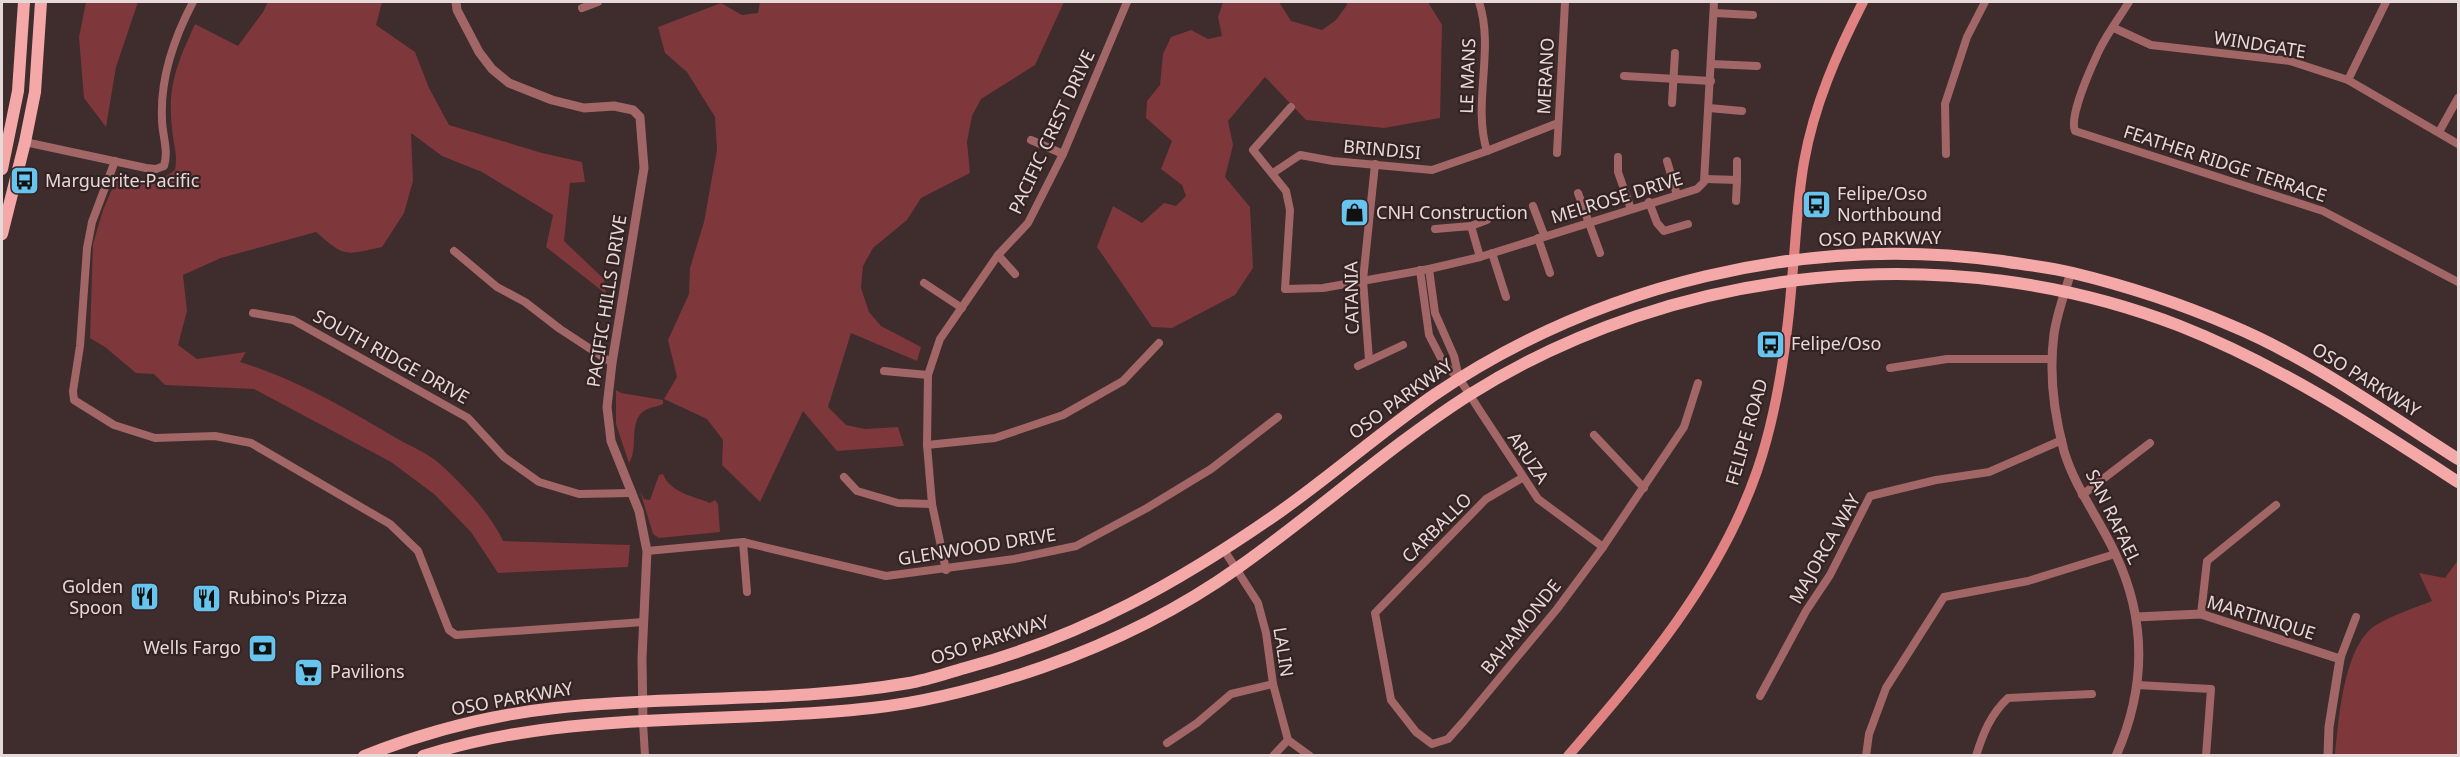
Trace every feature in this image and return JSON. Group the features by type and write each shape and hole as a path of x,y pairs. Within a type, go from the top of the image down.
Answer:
{"main road":[{"path":"2,169 18,91 24,2"},
{"path":"2,234 35,92 41,2"},
{"name":"FELIPE ROAD","path":"1568,756 1660,648 1700,589 1729,537 1757,471 1770,425 1779,380 1792,282 1798,199 1804,161 1815,114 1832,68 1862,2"},
{"name":"OSO PARKWAY","path":"364,756 424,736 496,717 553,708 834,691 912,682 1026,650 1155,592 1224,550 1283,509 1408,413 1459,378 1556,327 1632,298 1703,277 1794,259 1845,255 1928,254 1975,258 2071,272 2162,298 2242,330 2306,364 2458,459"},
{"name":"OSO PARKWAY","path":"423,756 503,737 579,726 867,709 951,694 1021,674 1078,654 1171,608 1237,569 1399,444 1470,395 1551,352 1642,315 1709,297 1792,282 1840,276 1933,274 2020,283 2065,292 2177,325 2251,357 2315,392 2458,482"}],"street":[{"path":"25,142 146,168 156,169 164,166 166,153 162,119 163,85 176,37 193,2"},
{"name":"PACIFIC HILLS DRIVE","path":"456,2 457,10 479,52 492,69 509,83 552,100 584,108 614,106 633,110 640,117 644,168 607,407 611,441 639,511 647,551 643,722"},
{"path":"582,8 598,2"},
{"name":"PACIFIC CREST DRIVE","path":"946,570 932,504 927,445 928,375 940,339 998,255 1028,224 1063,154 1128,2"},
{"name":"LE MANS","path":"1479,2 1485,26 1481,121 1482,137 1487,152"},
{"name":"MERANO","path":"1557,153 1565,2"},
{"name":"MELROSE DRIVE","path":"1273,173 1286,190 1290,210 1285,288 1323,288 1363,279 1430,269 1480,257 1649,202 1697,189 1706,179 1714,2"},
{"path":"1946,154 1945,104 1967,37 1985,2"},
{"path":"2114,28 2128,2"},
{"path":"2348,80 2386,2"},
{"path":"1714,13 1754,15"},
{"name":"WINDGATE","path":"2114,28 2151,45 2290,61 2348,80 2458,144"},
{"name":"FEATHER RIDGE TERRACE","path":"2114,28 2097,52 2080,98 2073,126 2075,131 2323,211 2458,282"},
{"path":"1672,103 1675,53"},
{"path":"1711,64 1757,66"},
{"path":"1624,76 1711,81"},
{"path":"2439,132 2458,98"},
{"path":"1273,173 1253,150 1291,107"},
{"path":"1709,108 1742,111"},
{"name":"BRINDISI","path":"1273,173 1300,155 1333,161 1432,170 1487,152 1558,123"},
{"path":"1031,140 1063,154"},
{"path":"1618,156 1618,172 1631,209"},
{"path":"115,161 92,222 87,248 74,400 114,425 155,438 215,436 251,442 390,524 418,552 449,630 456,635 645,622"},
{"path":"1667,161 1677,195"},
{"path":"1736,201 1737,161"},
{"name":"CATANIA","path":"1369,360 1363,279 1375,164"},
{"name":"MELROSE DRIVE","path":"1706,179 1737,180"},
{"path":"1578,193 1600,254"},
{"path":"1649,202 1657,223 1664,231 1688,224"},
{"path":"1533,206 1550,273"},
{"path":"1435,228 1471,226 1487,220"},
{"path":"1471,226 1480,257"},
{"path":"454,251 497,287 525,302 560,329 612,363"},
{"path":"1492,253 1506,297"},
{"path":"998,255 1015,274"},
{"path":"1430,269 1433,307 1437,321 1454,356 1459,378"},
{"path":"1420,270 1429,335 1444,366 1459,378"},
{"name":"SAN RAFAEL","path":"2071,272 2055,332 2052,359 2057,421 2071,470 2082,495 2115,554 2128,587 2136,617 2139,651 2138,685 2128,729 2116,756"},
{"path":"924,283 962,308"},
{"name":"SOUTH RIDGE DRIVE","path":"253,313 293,320 468,418 504,457 539,482 579,494 632,493"},
{"path":"1427,324 1437,321"},
{"path":"927,445 995,438 1063,415 1122,381 1159,343"},
{"name":"CATANIA","path":"1358,366 1404,345"},
{"path":"1890,368 1947,359 2052,359"},
{"path":"884,371 928,375"},
{"name":"ARUZA","path":"1459,378 1522,478 1538,499 1603,547"},
{"name":"BAHAMONDE","path":"1378,608 1375,613 1391,700 1416,732 1432,744 1442,742 1456,730 1513,662 1603,547 1684,427 1698,383"},
{"name":"GLENWOOD DRIVE","path":"647,551 743,542 886,576 1014,560 1076,546 1147,508 1211,469 1278,417"},
{"path":"1594,435 1644,488"},
{"name":"MAJORCA WAY","path":"1760,696 1806,611 1830,574 1870,496 1936,480 1989,472 2061,440"},
{"path":"2082,495 2150,443"},
{"path":"844,477 857,491 898,503 932,504"},
{"name":"CARBALLO","path":"1378,608 1486,500 1522,478"},
{"path":"2201,614 2207,561 2276,505"},
{"path":"743,542 747,592"},
{"name":"LALIN","path":"1224,550 1258,603 1266,633 1273,684 1288,740"},
{"path":"1866,756 1869,734 1886,688 1944,597 2028,582 2115,554"},
{"name":"MARTINIQUE","path":"2136,617 2201,614 2340,659"},
{"path":"2328,756 2329,726 2340,659 2356,617"},
{"path":"1167,743 1197,723 1231,694 1273,684"},
{"path":"2138,685 2211,689 2206,756"},
{"path":"1977,755 1985,728 2008,698 2092,694"},
{"path":"643,722 645,756"},
{"path":"1273,756 1288,740 1310,756"}],"shaded area":[{"path":"86,2 138,2 116,67 106,127 84,98 79,37"},
{"path":"268,2 382,2 376,25 415,52 429,88 449,125 542,153 582,162 585,182 570,183 564,241 604,279 606,294 546,247 553,215 482,172 442,156 411,133 413,181 404,213 382,247 360,252 346,252 316,232 221,258 183,275 187,311 178,345 197,359 246,352 240,362 281,377 321,396 424,453 440,464 475,500 491,520 503,541 630,545 628,567 498,573 471,532 434,494 391,462 254,389 165,385 154,374 136,373 105,347 90,338 93,244 103,210 116,180 132,178 151,181 175,170 176,153 171,99 175,74 195,24 238,46"},
{"path":"760,2 1064,2 1035,65 981,99 972,116 967,142 970,173 921,198 907,220 873,248 863,266 861,288 869,312 881,326 921,347 917,361 851,333 828,407 846,425 865,429 898,427 904,446 837,451 803,411 760,502 722,465 723,440 707,419 664,399 677,377 668,340 689,294 690,268 704,222 717,150 715,117 687,72 665,53 658,27 721,3 742,15 758,13"},
{"path":"1223,2 1279,2 1291,21 1322,30 1336,20 1347,5 1346,2 1428,2 1442,25 1440,118 1384,128 1306,120 1265,77 1228,121 1233,145 1225,177 1250,207 1253,268 1235,295 1172,328 1152,327 1097,247 1113,206 1142,223 1164,203 1176,206 1186,196 1182,185 1161,169 1172,141 1146,118 1147,101 1160,85 1163,54 1171,37 1191,30 1208,39 1222,36 1218,17"},
{"path":"616,390 621,393 663,400 663,404 646,410 639,416 629,463 616,424"},
{"path":"663,474 671,486 683,493 710,503 715,500 718,504 720,532 659,538 653,534 640,491 644,499 650,500 659,475"},
{"path":"2458,560 2458,755 2335,755 2341,704 2356,649 2365,635 2376,625 2432,601 2419,573 2445,578"}],"place":[{"name":"Marguerite-Pacific","path":"24,181"},
{"name":"Felipe/Oso Northbound","path":"1816,204"},
{"name":"CNH Construction","path":"1355,213"},
{"name":"Felipe/Oso","path":"1770,344"},
{"name":"Golden Spoon","path":"144,597"},
{"name":"Rubino's Pizza","path":"207,598"},
{"name":"Wells Fargo","path":"262,648"},
{"name":"Pavilions","path":"309,672"}]}
